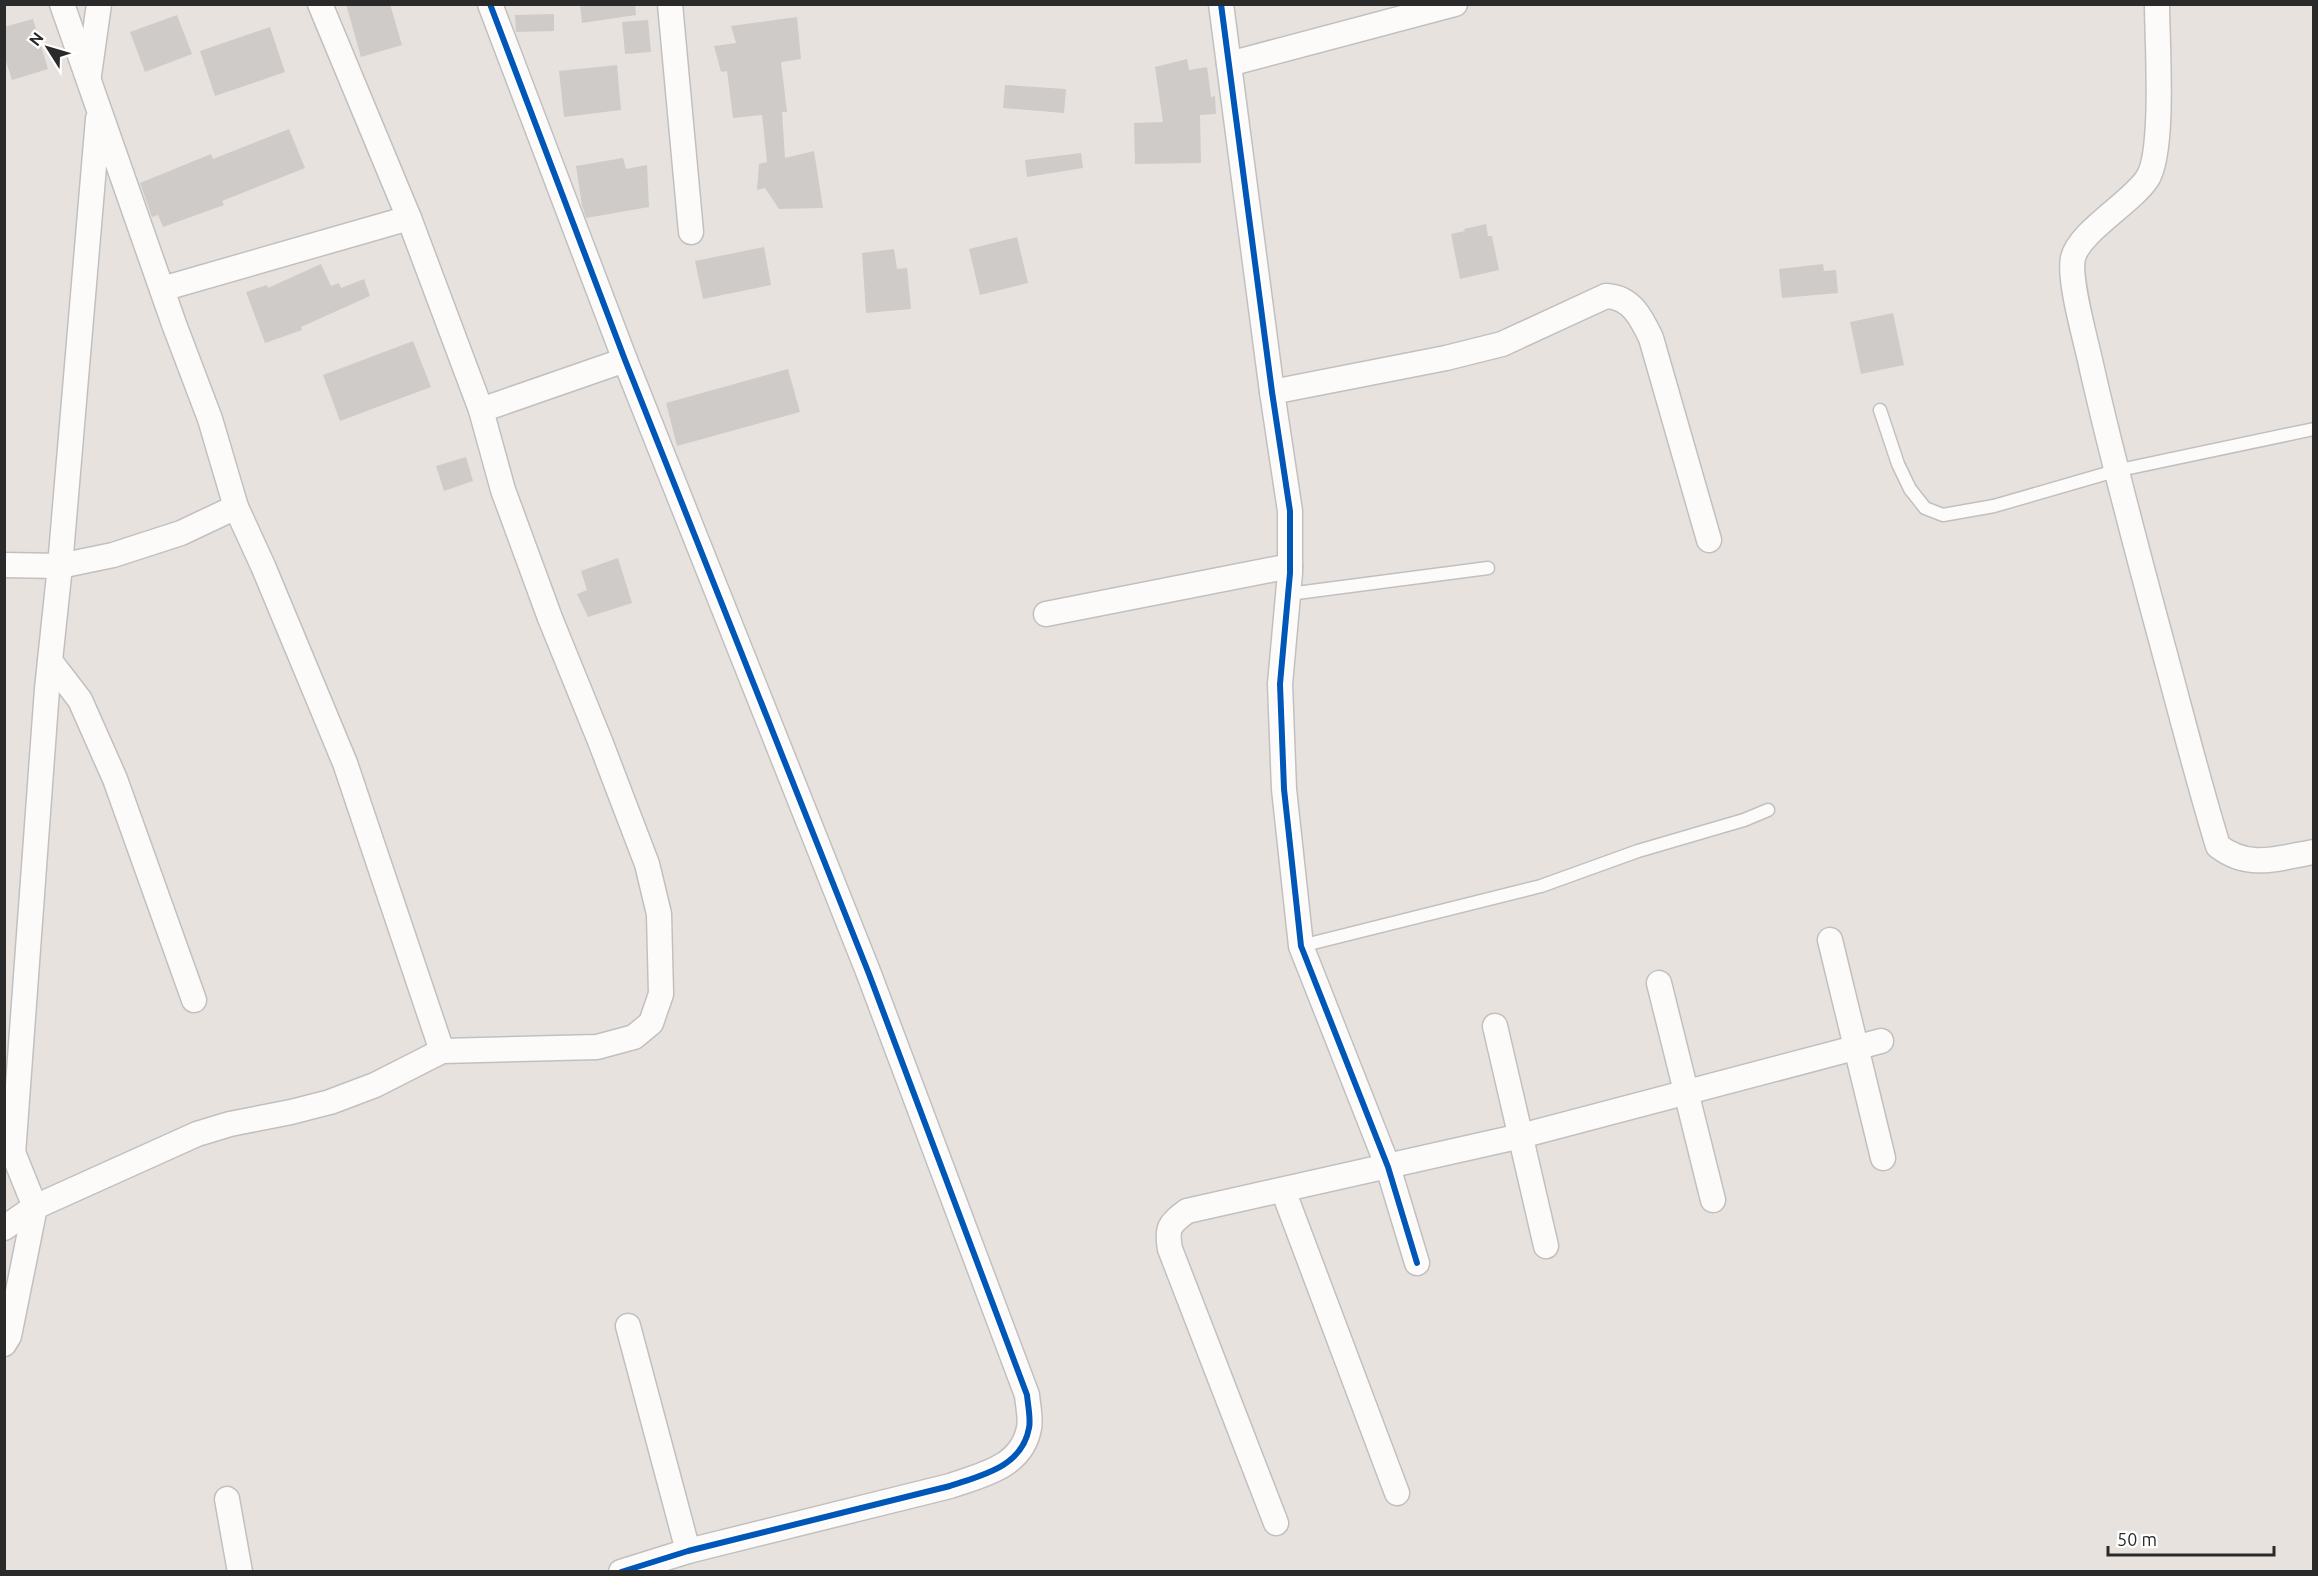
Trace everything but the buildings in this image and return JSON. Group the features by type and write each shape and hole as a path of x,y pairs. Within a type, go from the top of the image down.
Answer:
{"street":[{"path":"62,4 210,419 236,507 345,763 442,1051"},
{"path":"88,78 99,4"},
{"path":"4,1228 35,1208 197,1134 230,1124 330,1102 375,1085 442,1051 597,1047 634,1036 651,1023 662,994 659,914 647,864 542,597 503,490 481,410 409,218 320,4"},
{"path":"490,4 625,360 869,974 1027,1395 1030,1427 1022,1450 1001,1468 977,1477 950,1486 688,1551 621,1572"},
{"path":"670,4 691,232"},
{"path":"1221,4 1272,392 1290,510 1289,594 1280,696 1284,789 1301,946 1388,1167 1417,1263"},
{"path":"1228,64 1455,4"},
{"path":"2157,4 2158,108 2155,154 2149,177 2139,190 2084,240 2073,257 2073,275 2078,305 2115,471 2218,846 2229,854 2252,861 2313,852"},
{"path":"4,1344 9,1336 35,1208 9,1143 99,110"},
{"path":"162,289 409,218"},
{"path":"1272,392 1446,358 1502,344 1606,296 1617,297 1626,301 1640,316 1651,338 1709,540"},
{"path":"481,410 625,360"},
{"path":"4,565 60,566 113,555 181,533 236,507"},
{"path":"1046,614 1290,566"},
{"path":"50,661 80,700 115,779 195,1000"},
{"path":"1830,940 1882,1158"},
{"path":"1659,983 1713,1200"},
{"path":"1495,1026 1546,1246"},
{"path":"1276,1523 1170,1249 1167,1233 1173,1221 1187,1211 1521,1136 1881,1041"},
{"path":"1283,1190 1397,1493"},
{"path":"628,1326 688,1551"},
{"path":"227,1499 240,1572"}],"lane":[{"path":"1880,410 1898,464 1910,489 1925,508 1943,515 1994,506 2115,471 2313,429"},
{"path":"1289,594 1488,568"},
{"path":"1301,946 1541,886 1638,852 1744,820 1768,810"}],"cycle path":[{"path":"490,4 625,360 869,974 1027,1395 1030,1417 1025,1441 1018,1452 999,1468 987,1473 950,1486 688,1551 621,1572"},
{"path":"1221,4 1290,511 1290,573 1280,684 1284,789 1301,946 1388,1167 1417,1263"}]}
